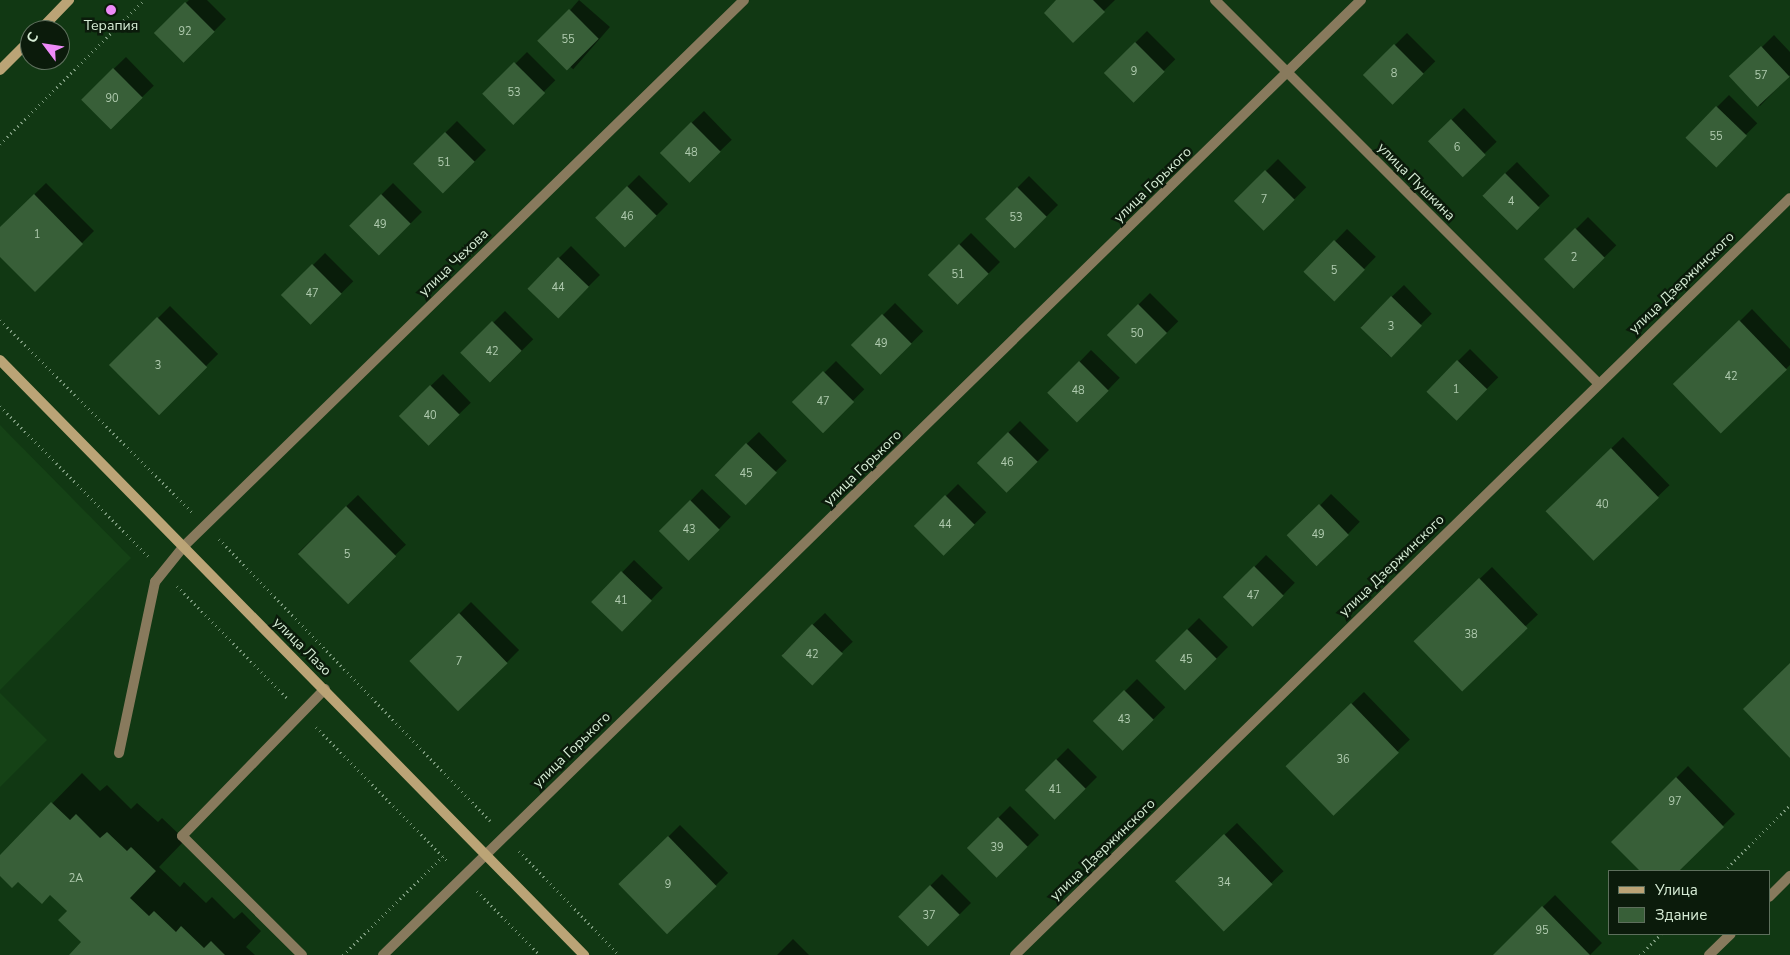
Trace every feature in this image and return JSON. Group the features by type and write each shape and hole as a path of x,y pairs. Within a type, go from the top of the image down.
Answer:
{"street":[{"path":"50,20 70,0"},
{"name":"улица Чехова","path":"120,753 155,582 184,546 744,0"},
{"name":"улица Пушкина","path":"1215,0 1598,383"},
{"name":"улица Горького","path":"383,955 1361,0"},
{"path":"0,70 20,50"},
{"name":"улица Дзержинского","path":"1016,955 1598,383 1790,198"},
{"name":"улица Лазо","path":"0,360 486,853 584,955"},
{"path":"302,955 182,836 325,689"},
{"path":"1770,896 1790,876"},
{"path":"1709,955 1730,935"}],"path":[{"path":"0,144 144,0"},
{"path":"0,320 205,526 619,955"},
{"path":"0,406 540,955"},
{"path":"1725,870 1790,805"},
{"path":"343,955 443,856"},
{"path":"1640,955 1660,935"}],"shaded area":[{"path":"0,425 131,558 0,690"},
{"path":"0,693 47,740 0,787"}],"building":[{"path":"1056,0 1093,0 1105,12 1073,43 1044,13"},
{"path":"185,2 215,32 184,63 154,33"},
{"path":"569,9 599,39 567,71 537,41"},
{"path":"1135,42 1165,72 1134,103 1104,73"},
{"path":"1394,44 1424,74 1393,105 1363,75"},
{"path":"1761,46 1790,77 1757,107 1729,76"},
{"path":"514,62 545,93 513,125 482,94"},
{"path":"113,68 143,98 111,130 81,100"},
{"path":"1716,106 1747,136 1716,168 1685,138"},
{"path":"1451,119 1486,155 1463,177 1428,141"},
{"path":"691,122 721,152 690,183 660,153"},
{"path":"445,132 475,162 443,194 413,164"},
{"path":"1265,170 1295,200 1264,231 1234,201"},
{"path":"1505,173 1540,208 1517,230 1482,196"},
{"path":"627,186 657,216 625,248 595,218"},
{"path":"1017,187 1047,217 1015,249 985,219"},
{"path":"34,194 83,244 35,292 0,257 0,227"},
{"path":"381,194 411,224 379,256 349,226"},
{"path":"1575,228 1605,258 1574,289 1544,259"},
{"path":"1334,240 1365,270 1334,302 1303,272"},
{"path":"959,244 989,274 958,305 928,275"},
{"path":"558,257 589,287 558,319 527,289"},
{"path":"312,264 342,294 311,325 281,295"},
{"path":"1391,296 1422,326 1391,358 1360,328"},
{"path":"1138,304 1167,333 1136,364 1107,335"},
{"path":"882,314 912,344 881,375 851,345"},
{"path":"157,317 207,367 159,415 109,365"},
{"path":"1739,320 1787,370 1721,434 1673,384"},
{"path":"492,321 522,351 490,383 460,353"},
{"path":"1457,360 1487,389 1457,421 1426,392"},
{"path":"1079,361 1109,391 1077,423 1047,393"},
{"path":"823,371 854,402 823,433 792,402"},
{"path":"430,385 460,415 429,446 399,416"},
{"path":"1008,432 1038,462 1007,493 977,463"},
{"path":"746,443 777,473 746,505 715,475"},
{"path":"1611,448 1659,498 1593,561 1546,511"},
{"path":"945,495 975,525 944,556 914,526"},
{"path":"690,500 720,530 689,561 659,531"},
{"path":"1319,504 1349,535 1317,566 1287,535"},
{"path":"346,506 396,556 348,604 298,554"},
{"path":"1254,566 1284,596 1253,627 1223,597"},
{"path":"621,571 652,601 622,632 591,602"},
{"path":"1479,578 1528,628 1462,692 1414,641"},
{"path":"459,613 508,663 458,711 409,661"},
{"path":"812,624 843,654 812,686 781,656"},
{"path":"1187,629 1217,659 1185,691 1155,661"},
{"path":"1790,663 1790,758 1743,709"},
{"path":"1124,690 1154,720 1123,751 1093,721"},
{"path":"1351,703 1399,753 1333,816 1286,766"},
{"path":"1056,759 1086,789 1055,820 1025,790"},
{"path":"1676,777 1724,827 1680,870 1639,870 1611,842"},
{"path":"51,802 70,820 76,814 100,838 107,832 127,851 131,847 156,871 130,898 149,916 154,911 176,932 181,926 204,948 211,941 225,955 69,955 81,942 58,920 67,911 50,895 42,904 18,882 12,888 0,876 0,855"},
{"path":"998,817 1028,847 997,878 967,848"},
{"path":"1224,834 1273,884 1224,932 1175,881"},
{"path":"668,836 717,886 667,934 618,884"},
{"path":"930,885 960,915 928,947 898,917"},
{"path":"1542,906 1590,955 1493,955"}],"place":[{"name":"Терапия","path":"111,10"}]}
